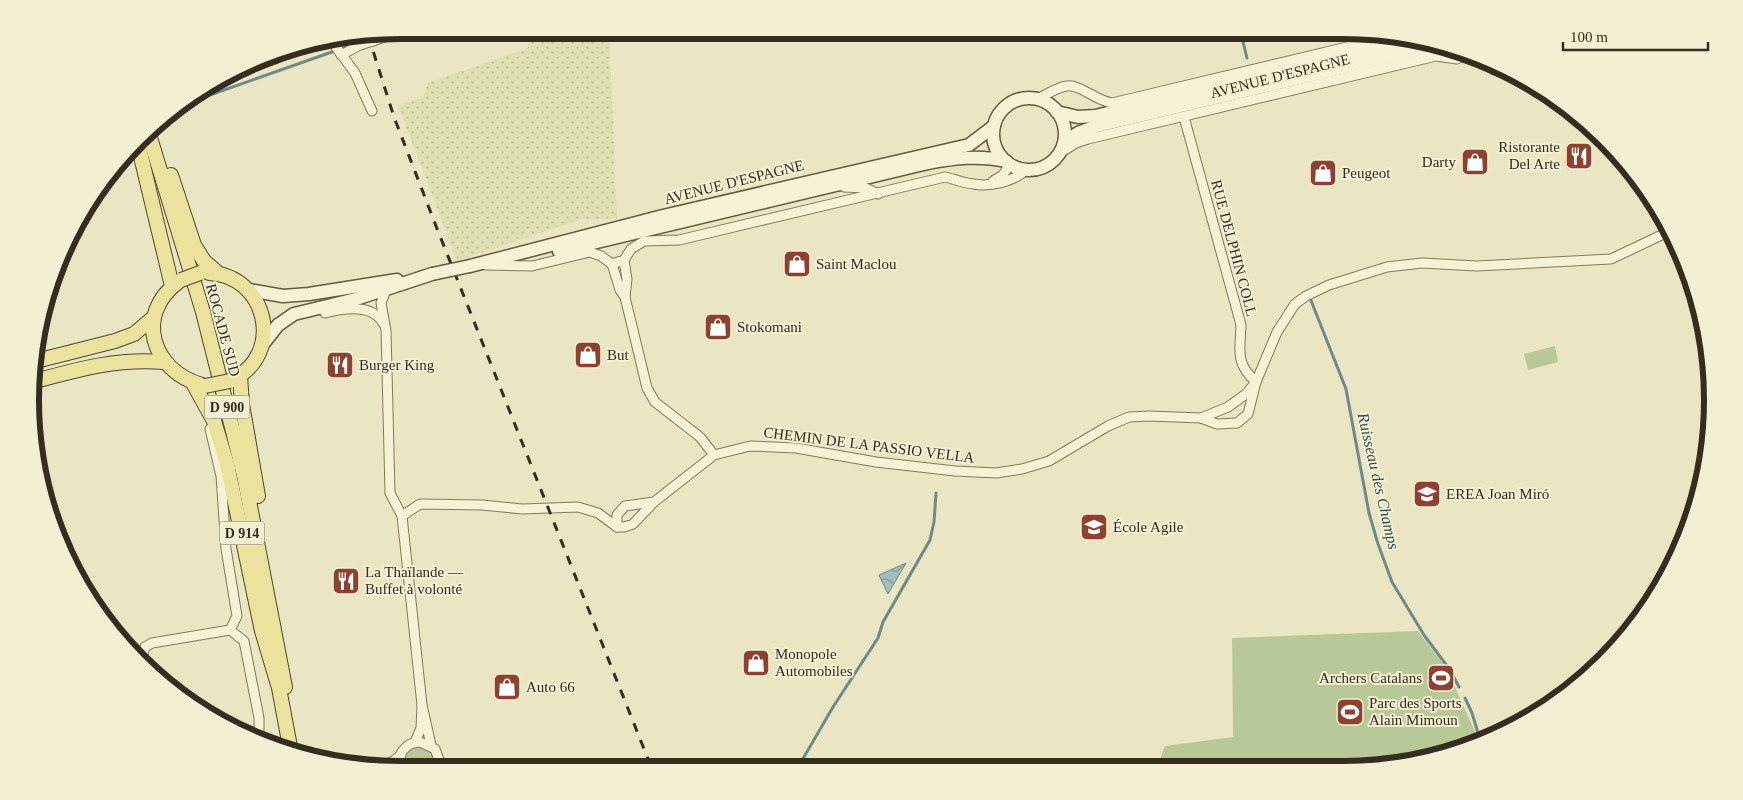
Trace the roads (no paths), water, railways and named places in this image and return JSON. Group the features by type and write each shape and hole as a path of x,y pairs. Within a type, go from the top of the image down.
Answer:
{"main road":[{"name":"AVENUE D'ESPAGNE","path":"1058,112 1078,117 1095,116 1402,44"},
{"name":"AVENUE D'ESPAGNE","path":"1063,147 1078,133 1096,126 1425,49"},
{"path":"1026,98 1037,99 1048,104 1058,112 1065,128 1063,147 1048,165 1035,170 1026,170 1008,163 995,145 994,126 1002,112 1009,105 1026,98"},
{"name":"AVENUE D'ESPAGNE","path":"249,290 283,296 309,294 427,276 478,265 818,178 968,145 994,126"},
{"name":"ROCADE SUD","path":"157,133 194,245 204,261 218,274"},
{"name":"ROCADE SUD","path":"151,139 202,312 242,466 282,688"},
{"name":"ROCADE SUD","path":"146,144 197,314 221,406 282,688"},
{"path":"140,150 176,283"},
{"name":"AVENUE D'ESPAGNE","path":"478,265 524,260 958,158 981,157 1008,163"},
{"path":"200,273 218,274 234,278 249,290 263,314 265,328 263,344 256,359 235,378 199,384 174,373 164,362 154,341 154,317 164,295 176,283 200,273"},
{"name":"AVENUE D'ESPAGNE","path":"263,344 278,325 294,314 356,299 427,276"},
{"path":"41,359 115,341 134,334 154,317"},
{"path":"40,380 97,364 136,360 164,362"},
{"name":"D 914","path":"235,378 242,404 282,640 282,688 289,744"},
{"name":"D 914","path":"199,384 227,464 262,631 282,688 295,745"}],"street":[{"path":"341,55 360,45 376,40"},
{"name":"AVENUE D'ESPAGNE","path":"1037,99 1068,86 1075,86 1102,102 1117,102 1374,41"},
{"path":"337,45 341,55 354,73 372,111"},
{"name":"AVENUE D'ESPAGNE","path":"1063,147 1088,139 1436,56 1459,58"},
{"name":"RUE DELPHIN COLL","path":"1184,117 1241,325 1240,360 1244,371 1256,382"},
{"path":"988,184 1003,175 1008,163"},
{"path":"714,455 700,436 655,402 647,388 625,297 624,260 631,249 644,241 679,240 945,177 973,184 988,184 1007,181 1026,170"},
{"path":"812,191 855,187 878,194"},
{"name":"CHEMIN DE LA PASSIO VELLA","path":"617,527 633,524 654,502 714,455 750,446 772,445 876,462 996,473 1033,467 1049,460 1108,426 1134,416 1201,418 1228,407 1246,394 1256,382 1285,317 1301,299 1329,286 1387,267 1419,263 1439,262 1477,266 1611,259 1664,234"},
{"name":"AVENUE D'ESPAGNE","path":"478,265 532,266 590,252 612,264"},
{"path":"624,260 612,264 620,290 625,297"},
{"path":"386,290 381,303 386,330 390,493 402,516 422,704 431,745 438,754 438,761"},
{"path":"305,311 322,314 365,309 379,316 386,330"},
{"path":"1201,418 1217,424 1237,423 1248,414 1256,382"},
{"path":"210,413 210,428 221,476 226,549 237,616 230,630"},
{"path":"617,527 617,515 625,506 654,502"},
{"path":"402,516 420,504 482,505 522,509 578,507 598,514 617,527"},
{"path":"143,653 145,647 152,643 230,630 244,641 259,718 259,733"},
{"path":"415,742 420,728 422,704"},
{"path":"393,761 400,756 405,747 415,742 431,745"},
{"path":"400,756 400,761"}],"water":[{"path":"906,563 888,594 879,575"}],"waterway":[{"name":"Ruisseau des Champs","path":"1242,39 1247,58"},
{"path":"203,97 349,46"},
{"name":"Ruisseau des Champs","path":"1310,298 1346,389 1369,513 1392,582 1424,635 1450,670 1459,687"},
{"path":"802,761 833,707 878,638 883,622 930,540 934,522 936,493"},
{"name":"Ruisseau des Champs","path":"1465,698 1479,735"}],"railway":[{"path":"370,41 394,117 436,226 649,761"}],"place":[{"name":"Ristorante Del Arte","path":"1579,156"},
{"name":"Darty","path":"1475,162"},
{"name":"Peugeot","path":"1323,173"},
{"name":"Saint Maclou","path":"797,264"},
{"name":"Stokomani","path":"718,327"},
{"name":"But","path":"588,355"},
{"name":"Burger King","path":"340,365"},
{"name":"EREA Joan Miró","path":"1427,494"},
{"name":"École Agile","path":"1094,527"},
{"name":"La Thaïlande — Buffet à volonté","path":"346,581"},
{"name":"Monopole Automobiles","path":"756,663"},
{"name":"Archers Catalans","path":"1441,678"},
{"name":"Auto 66","path":"507,687"},
{"name":"Parc des Sports Alain Mimoun","path":"1350,712"}]}
